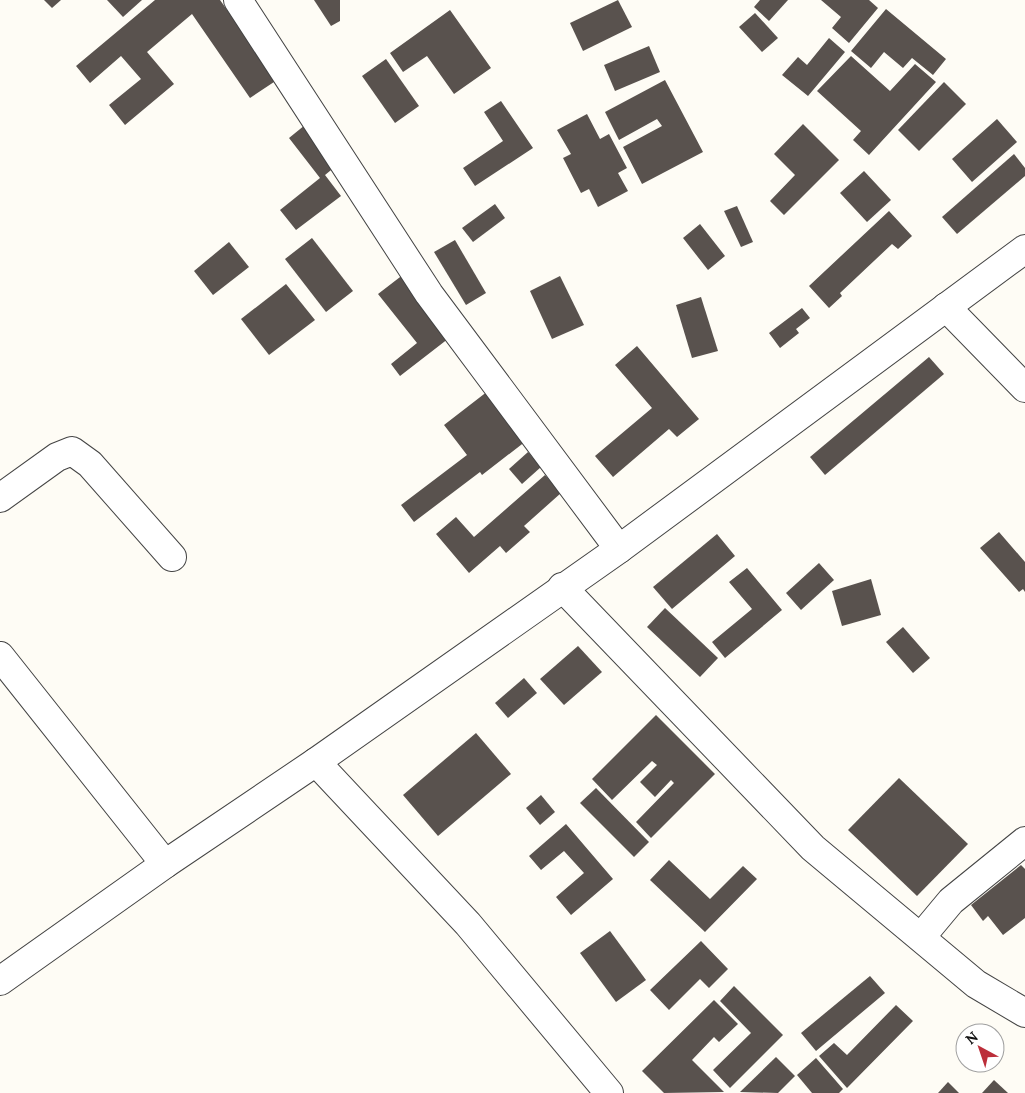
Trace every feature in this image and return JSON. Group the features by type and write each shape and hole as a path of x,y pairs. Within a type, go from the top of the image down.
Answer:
{"street":[{"path":"238,0 429,294 619,549"},
{"path":"0,981 165,864 316,762 562,587 619,549 1025,248"},
{"path":"946,307 1025,388"},
{"path":"0,498 57,457 72,451 90,464 172,557"},
{"path":"562,587 813,848 976,984 1025,1013"},
{"path":"0,656 165,864"},
{"path":"316,762 468,924 609,1093"},
{"path":"920,937 951,901 1025,841"}],"building":[{"path":"44,0 61,0 52,8"},
{"path":"107,0 142,0 123,17"},
{"path":"155,0 220,0 277,80 250,98 192,14 147,52 174,84 125,125 109,105 141,79 121,56 90,83 76,66"},
{"path":"314,0 340,0 340,21 331,26"},
{"path":"618,0 632,27 583,51 570,23"},
{"path":"760,0 788,0 769,21 754,7"},
{"path":"821,0 869,0 878,8 849,43 832,28 841,17"},
{"path":"886,9 946,59 933,75 912,58 903,68 884,52 871,68 851,51"},
{"path":"450,10 491,68 454,94 427,56 403,72 390,53"},
{"path":"755,13 778,38 762,52 739,27"},
{"path":"829,38 845,52 808,96 782,75 798,57 807,65"},
{"path":"649,46 660,72 615,91 604,65"},
{"path":"851,56 890,91 915,64 936,82 869,155 853,140 861,131 817,91"},
{"path":"386,59 419,106 395,123 362,76"},
{"path":"665,80 703,152 642,184 623,147 662,126 657,119 619,140 605,112"},
{"path":"944,82 966,104 919,151 898,130"},
{"path":"501,101 533,148 475,186 463,168 503,141 484,112"},
{"path":"587,114 600,139 609,134 627,168 618,173 628,191 598,207 589,189 581,193 563,158 571,154 557,130"},
{"path":"997,119 1017,142 972,182 952,159"},
{"path":"803,124 839,160 784,215 770,201 795,175 774,154"},
{"path":"305,125 336,166 325,175 341,196 296,230 280,210 320,178 289,138"},
{"path":"1014,154 1025,168 1025,176 957,234 942,217"},
{"path":"864,171 891,200 867,222 840,193"},
{"path":"495,204 505,218 473,242 462,228"},
{"path":"737,206 753,242 741,247 724,211"},
{"path":"889,211 912,236 898,249 892,244 840,293 842,296 829,308 809,286"},
{"path":"700,224 725,256 708,270 683,238"},
{"path":"312,238 353,291 326,312 285,259"},
{"path":"455,240 486,293 466,305 434,252"},
{"path":"229,242 249,267 213,295 194,271"},
{"path":"404,274 453,335 400,376 391,364 417,343 378,294"},
{"path":"560,276 584,325 552,339 530,291"},
{"path":"286,284 315,320 269,355 241,319"},
{"path":"701,297 718,351 692,358 676,305"},
{"path":"802,308 810,318 796,329 799,333 780,348 769,333"},
{"path":"637,346 699,419 677,437 669,429 613,477 595,456 652,408 615,365"},
{"path":"929,357 944,374 825,475 810,457"},
{"path":"488,391 526,441 482,475 480,472 414,522 401,505 467,455 444,425"},
{"path":"528,452 541,467 522,484 509,469"},
{"path":"545,475 561,493 524,526 530,532 506,553 500,546 469,573 436,534 456,517 474,537"},
{"path":"999,532 1025,562 1025,592 1023,589 1019,592 980,548"},
{"path":"717,534 735,556 672,609 653,587"},
{"path":"819,563 834,580 801,610 786,593"},
{"path":"747,568 782,610 725,658 712,642 752,609 729,582"},
{"path":"871,579 881,615 842,626 832,591"},
{"path":"665,608 718,658 700,677 647,627"},
{"path":"903,627 930,658 913,673 886,642"},
{"path":"578,646 602,672 564,705 540,679"},
{"path":"524,678 537,693 508,718 495,703"},
{"path":"656,715 715,774 651,838 636,822 674,783 671,780 655,797 640,782 657,765 652,761 612,800 592,779"},
{"path":"476,733 511,774 438,836 403,795"},
{"path":"899,778 968,844 917,896 848,830"},
{"path":"596,788 649,842 634,857 580,803"},
{"path":"541,795 555,812 540,825 526,808"},
{"path":"566,824 613,879 571,915 556,897 584,873 564,851 541,870 529,856"},
{"path":"669,860 710,899 743,866 757,879 705,932 650,880"},
{"path":"1021,865 1025,869 1025,918 1003,935 988,916 983,921 971,905"},
{"path":"610,931 646,980 616,1002 580,953"},
{"path":"701,941 728,969 709,988 700,979 669,1010 650,990"},
{"path":"870,976 885,993 816,1051 801,1033"},
{"path":"734,986 783,1035 730,1088 713,1070 751,1033 720,1001"},
{"path":"714,1000 738,1024 719,1042 714,1037 692,1060 724,1092 664,1093 642,1071"},
{"path":"896,1005 913,1021 847,1088 819,1056 834,1043 847,1055"},
{"path":"776,1057 795,1076 778,1093 740,1092"},
{"path":"816,1058 843,1089 839,1093 812,1093 797,1075"},
{"path":"994,1080 1008,1093 982,1093"},
{"path":"948,1082 959,1093 938,1093"}]}
